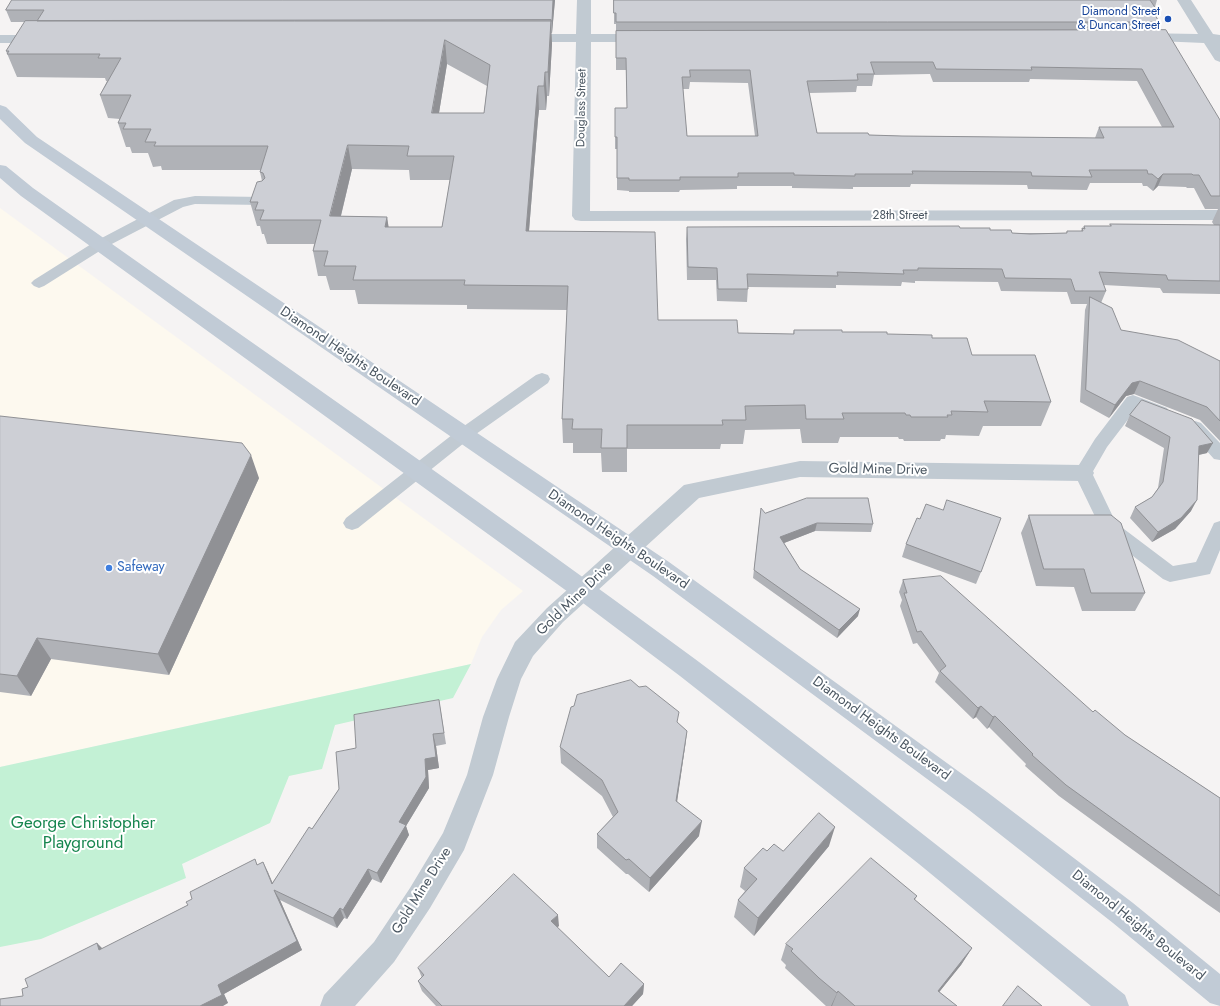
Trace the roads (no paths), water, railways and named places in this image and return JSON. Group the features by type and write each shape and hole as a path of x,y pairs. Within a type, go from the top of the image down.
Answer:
{"main road":[{"name":"Diamond Heights Boulevard","path":"0,110 31,140 727,616 978,800 1123,913 1220,993"},
{"path":"0,170 27,192 676,659 806,758 929,855 1114,1006"}],"street":[{"name":"Douglass Street","path":"581,216 584,0"},
{"path":"1184,0 1215,39 1220,57"},
{"path":"1127,37 1215,39"},
{"path":"505,38 658,38"},
{"path":"0,39 56,39"},
{"name":"28th Street","path":"581,216 1220,215"},
{"name":"Gold Mine Drive","path":"337,1006 384,952 420,898 454,841 480,775 496,717 509,679 524,649 555,615 692,490 800,469 1083,473"}],"lane":[{"path":"39,283 100,244 179,203 188,200 263,201"},
{"path":"352,522 418,472 463,435 542,379"},
{"path":"1220,454 1193,425 1133,400 1101,443 1083,473 1109,528 1170,574 1203,569 1220,528"}],"place":[{"name":"Diamond Street & Duncan Street","path":"1168,19"},
{"name":"Safeway","path":"109,568"}],"park label":[{"name":"George Christopher Playground","path":"83,834"}]}
